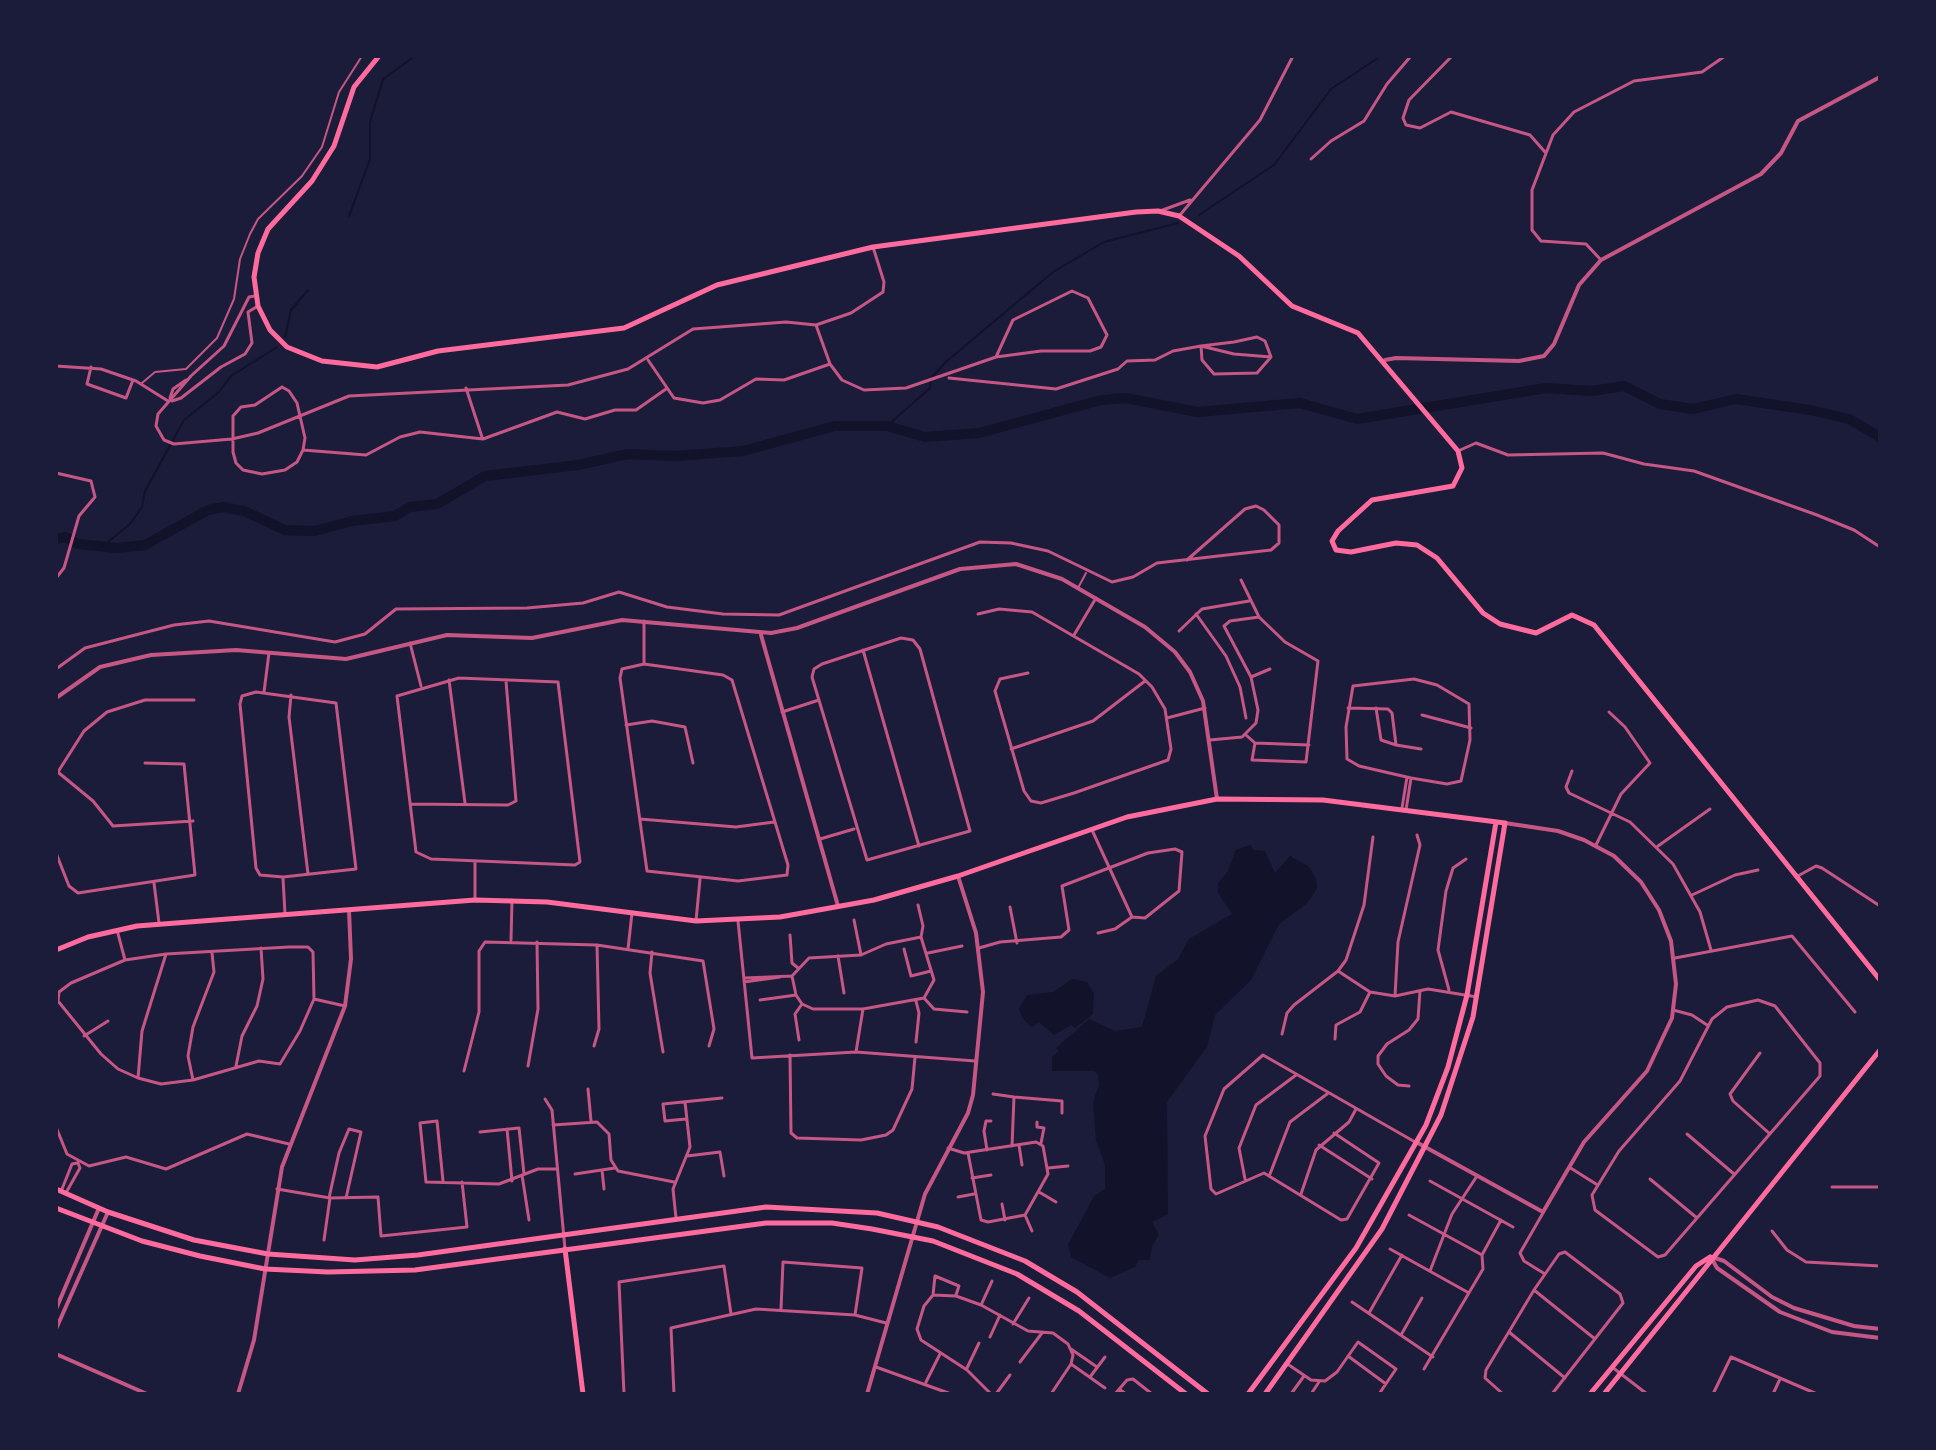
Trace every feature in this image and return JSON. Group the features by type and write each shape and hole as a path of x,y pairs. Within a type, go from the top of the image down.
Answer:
{"main road":[{"path":"379,56 354,87 334,146 312,181 268,229 255,262 255,296 260,309 275,336 298,353 339,365 377,367 438,351 624,328 717,285 873,247 1159,211 1179,216 1239,256 1284,300 1317,318 1351,328 1385,360 1456,449 1462,468 1453,486 1372,500 1338,531 1332,541 1336,550 1351,552 1396,543 1425,548 1449,570 1483,613 1508,628 1536,633 1572,615 1589,621 1880,980"},
{"path":"56,950 117,930 159,923 475,900 512,900 696,921 738,921 838,906 958,876 1158,809 1217,799 1306,798 1505,823 1477,997 1454,1079 1426,1148 1382,1229 1265,1394"},
{"path":"1248,1394 1356,1248 1418,1143 1448,1067 1467,995 1496,822"},
{"path":"1604,1394 1880,1050"},
{"path":"56,1189 108,1212 172,1234 268,1254 355,1260 418,1255 766,1207 813,1207 877,1213 918,1222 1025,1261 1077,1292 1208,1394"},
{"path":"56,1208 101,1226 191,1254 265,1269 401,1271 766,1223 832,1223 914,1236 1017,1274 1079,1311 1186,1394"},
{"path":"565,1249 583,1394"},
{"path":"1590,1394 1696,1266 1711,1257"}],"street":[{"path":"1179,216 1260,120 1293,56"},
{"path":"1311,159 1331,141 1364,121 1387,84 1411,56"},
{"path":"1452,56 1409,100 1403,118 1406,125 1420,128 1451,112 1530,135 1545,152"},
{"path":"1601,260 1586,244 1536,237 1531,197 1545,152 1561,123 1574,112 1634,81 1702,72 1725,56"},
{"path":"1385,360 1519,361 1544,356 1554,344 1579,285 1601,260 1761,174 1781,153 1798,121 1880,77"},
{"path":"1159,211 1193,198"},
{"path":"255,296 249,297 224,346 173,389 156,421 159,436 164,440 174,444 232,439 349,396 568,385 628,369 648,360 693,329 786,322 816,325 851,313 883,292 884,282 873,247"},
{"path":"816,325 830,364 842,380 872,391 934,382 996,357 1041,351 1090,351 1101,347 1107,335 1088,298 1072,291 1013,320 996,357"},
{"path":"56,366 91,367 133,380 169,401 181,398 221,367 245,354 252,343 248,312 260,309"},
{"path":"240,315 248,318"},
{"path":"945,378 1056,389 1118,369 1127,361 1155,360 1173,351 1257,337 1265,341 1271,357"},
{"path":"1201,346 1202,360 1214,374 1257,373 1271,357"},
{"path":"1201,346 1234,354 1271,357"},
{"path":"648,360 666,389 681,401 712,402 756,379 784,380 830,364"},
{"path":"91,367 87,384 126,398 133,380"},
{"path":"466,388 483,439"},
{"path":"275,389 289,391 305,438 297,462 285,470 253,473 236,463 232,439 233,416 241,407 255,405 275,389"},
{"path":"303,450 366,455 400,437 420,432 483,439 557,412 585,419 615,410 636,410 666,389"},
{"path":"1456,449 1476,443 1508,455 1603,453 1694,471 1854,530 1880,547"},
{"path":"56,473 91,481 95,497 79,516 64,568 56,578"},
{"path":"56,669 85,648 174,625 209,621 335,642 365,634 396,609 527,608 583,603 619,592 667,607 723,614 779,615 980,542 1011,543 1048,551 1112,582 1133,577 1151,565 1271,550 1279,543 1279,525 1256,506 1245,509 1187,560"},
{"path":"56,698 91,672 120,660 223,650 346,659 457,634 524,639 611,622 644,621 760,635 797,628 975,565 1026,565 1096,598 1145,627 1170,647 1190,672 1205,708 1217,799"},
{"path":"1241,580 1259,617 1285,642 1318,661 1308,759 1252,760 1255,743"},
{"path":"1074,635 1096,598"},
{"path":"1179,631 1202,609 1249,601"},
{"path":"978,614 1016,609 1032,612 1146,680 1161,700 1167,718 1168,760 1041,803 1031,801 1024,791 995,685 1000,679 1028,673"},
{"path":"1196,614 1224,652 1237,681 1246,718"},
{"path":"1210,740 1246,735 1258,717 1250,676 1224,626 1230,621 1259,617"},
{"path":"644,621 644,664"},
{"path":"760,635 838,906"},
{"path":"901,638 913,640 920,649 970,831 867,860 812,677 814,669 863,650 901,638"},
{"path":"410,643 421,686"},
{"path":"863,650 919,846"},
{"path":"264,692 269,653"},
{"path":"644,664 723,675 732,680 787,875 738,881 647,871 620,678 622,669 644,664"},
{"path":"1237,681 1270,669"},
{"path":"449,680 465,804"},
{"path":"449,680 558,682 581,857 575,865 423,858 416,852 397,696 421,686 449,680"},
{"path":"1011,749 1093,721 1146,680"},
{"path":"410,804 508,805 516,801 506,681"},
{"path":"1426,681 1469,704 1471,728 1461,781 1447,784 1349,762 1346,740 1348,708 1351,688 1356,683 1426,681"},
{"path":"264,692 336,703 356,869 283,877 260,875 256,868 242,741 242,696 264,692"},
{"path":"291,695 289,717 308,875"},
{"path":"193,821 113,826 93,801 57,772 84,731 107,712 145,700 179,697 194,700"},
{"path":"782,712 819,700"},
{"path":"1167,718 1205,708"},
{"path":"1348,708 1376,708 1392,713 1396,745"},
{"path":"1376,708 1380,738 1396,745 1421,749"},
{"path":"1596,845 1621,794 1650,763 1625,727 1609,712"},
{"path":"1422,715 1471,728"},
{"path":"626,725 652,721 685,727 693,763"},
{"path":"1246,735 1255,743 1309,745"},
{"path":"56,853 73,892 195,875 193,821 184,764 145,763"},
{"path":"1572,771 1566,787 1569,793 1613,812 1658,846 1692,895 1711,950"},
{"path":"1404,809 1409,777"},
{"path":"1658,846 1710,809"},
{"path":"640,819 736,827 774,822"},
{"path":"1505,823 1558,831 1596,845 1630,870 1650,895 1665,925 1675,958 1673,1010 1664,1041 1647,1071 1588,1137 1520,1253 1524,1261 1545,1274"},
{"path":"820,839 856,829"},
{"path":"1092,829 1132,917"},
{"path":"1395,996 1400,930 1420,845 1417,835"},
{"path":"1282,1034 1287,1013 1338,971 1353,943 1364,905 1373,837"},
{"path":"979,948 1000,942 1061,937 1069,930 1062,886 1164,850 1182,852 1179,891 1145,918 1132,917 1115,929 1098,933"},
{"path":"1449,990 1438,950 1453,868 1466,859"},
{"path":"475,861 475,900"},
{"path":"1796,877 1816,866 1822,868 1880,906"},
{"path":"1692,895 1735,875 1758,870"},
{"path":"867,1394 925,1194 972,1103 983,997 979,948 958,876"},
{"path":"283,877 285,914"},
{"path":"696,921 700,879"},
{"path":"154,882 159,923"},
{"path":"511,942 512,900"},
{"path":"918,905 921,937 934,980 924,998 863,1009 813,1009 802,1004 796,995 792,976 809,958 861,955 886,944 921,937"},
{"path":"1010,907 1017,943"},
{"path":"238,1394 255,1338 277,1189 289,1144 345,1006 351,959 349,910"},
{"path":"628,949 632,913"},
{"path":"854,920 861,955"},
{"path":"738,921 752,1058 856,1052 977,1061"},
{"path":"117,930 125,960"},
{"path":"790,935 792,963 798,968"},
{"path":"1675,958 1795,937 1855,1012"},
{"path":"464,1071 479,1012 482,946 485,942 597,945 703,961 714,1029 709,1046"},
{"path":"528,1066 538,1009 537,942"},
{"path":"594,1046 599,1029 597,945"},
{"path":"928,953 962,946"},
{"path":"236,1066 242,1036 257,1006 263,979 261,948"},
{"path":"261,948 312,949 314,999 300,1031 280,1064 259,1061 193,1080 161,1084 118,1069 84,1036 57,996 86,973 125,960 261,948"},
{"path":"904,949 911,976 932,970"},
{"path":"193,1080 188,1056 193,1027 214,972 212,952"},
{"path":"652,952 650,973 663,1052"},
{"path":"138,1078 142,1031 166,954"},
{"path":"838,956 844,993"},
{"path":"1338,971 1370,992 1395,996 1449,990 1477,997"},
{"path":"744,980 792,976"},
{"path":"1409,1086 1398,1085 1386,1076 1378,1064 1378,1056 1387,1044 1409,1030 1418,1019 1420,991"},
{"path":"1335,1039 1336,1025 1360,1012 1370,992"},
{"path":"760,1000 796,995"},
{"path":"924,998 934,1009 967,1012"},
{"path":"314,999 345,1006"},
{"path":"916,1001 919,1013 916,1042"},
{"path":"1750,1001 1770,1002 1822,1068 1820,1076 1770,1134 1665,1255 1658,1257 1595,1210 1591,1203 1598,1184 1619,1151 1680,1081 1707,1025 1727,1007 1750,1001"},
{"path":"799,1040 795,1014 802,1004"},
{"path":"856,1052 863,1009"},
{"path":"1673,1010 1692,1015 1707,1025"},
{"path":"84,1036 108,1021"},
{"path":"1760,1053 1730,1094 1733,1101 1770,1134"},
{"path":"790,1055 791,1133 797,1138 861,1140 886,1135 893,1130 912,1089 915,1057"},
{"path":"1334,1133 1379,1163 1347,1219 1341,1220 1270,1174 1245,1179 1216,1194 1211,1189 1205,1136 1229,1083 1260,1056 1267,1055 1327,1094 1543,1212"},
{"path":"1245,1179 1239,1148 1256,1105 1297,1074"},
{"path":"588,1089 591,1121"},
{"path":"993,1094 1062,1101 1062,1113"},
{"path":"1270,1174 1290,1122 1327,1094"},
{"path":"1012,1146 1014,1097"},
{"path":"686,1119 665,1121 663,1104 722,1098"},
{"path":"545,1099 552,1110 565,1249"},
{"path":"676,1218 674,1182 690,1147 685,1102"},
{"path":"1301,1194 1319,1145 1349,1122 1356,1109"},
{"path":"443,1181 437,1121 420,1123 426,1182 492,1185 512,1181 523,1174 556,1169"},
{"path":"553,1125 591,1121 602,1125 609,1134 615,1168"},
{"path":"987,1150 984,1131 986,1121 991,1121"},
{"path":"1037,1122 1037,1127 1044,1128 1040,1144"},
{"path":"56,1127 64,1150 77,1162 80,1168 68,1190 63,1193 61,1187 72,1164 77,1162 89,1166 126,1157 166,1169 247,1134 289,1144"},
{"path":"480,1132 519,1128 529,1220"},
{"path":"324,1240 339,1153 349,1129 361,1132 346,1198"},
{"path":"507,1129 512,1181"},
{"path":"1687,1134 1734,1174"},
{"path":"948,1148 968,1153 1040,1144 1045,1149 1048,1169 1025,1215 1005,1220 981,1220 968,1153"},
{"path":"1019,1145 1022,1165"},
{"path":"1319,1145 1372,1179"},
{"path":"687,1156 720,1152 724,1176"},
{"path":"1048,1169 1068,1166"},
{"path":"1569,1167 1598,1184"},
{"path":"575,1174 615,1168 624,1174 674,1182"},
{"path":"602,1170 604,1189"},
{"path":"972,1178 991,1175"},
{"path":"1430,1271 1462,1199 1477,1176"},
{"path":"1650,1179 1697,1218"},
{"path":"1430,1181 1513,1227"},
{"path":"277,1189 330,1198 378,1197 381,1236 467,1227 462,1182"},
{"path":"1832,1187 1880,1187"},
{"path":"1039,1192 1056,1202"},
{"path":"958,1197 974,1194"},
{"path":"1002,1204 1005,1220"},
{"path":"56,1309 99,1208"},
{"path":"56,1329 108,1212"},
{"path":"1025,1215 1032,1231"},
{"path":"1409,1215 1482,1255 1485,1264 1424,1369"},
{"path":"1482,1255 1501,1220"},
{"path":"1772,1231 1787,1250 1806,1262 1880,1266"},
{"path":"1390,1249 1469,1293"},
{"path":"1503,1394 1485,1376 1508,1331 1563,1252 1623,1300 1622,1306 1552,1394"},
{"path":"1369,1313 1402,1255"},
{"path":"1711,1257 1724,1261 1772,1297 1794,1308 1854,1326 1880,1329"},
{"path":"1711,1257 1717,1268 1780,1312 1832,1332 1880,1338"},
{"path":"781,1309 783,1262 862,1268 855,1315"},
{"path":"624,1394 619,1282 724,1266 731,1314"},
{"path":"956,1296 959,1286 935,1276 933,1295 924,1306 917,1329 921,1340 967,1370 994,1394 1010,1375"},
{"path":"981,1305 992,1281"},
{"path":"1534,1290 1595,1339"},
{"path":"933,1295 956,1296 981,1305 1028,1331 1043,1331 1057,1336 1097,1367"},
{"path":"1013,1324 1029,1298"},
{"path":"1401,1335 1422,1298"},
{"path":"1352,1302 1433,1357"},
{"path":"674,1394 671,1328 731,1314 781,1309 855,1315 889,1323"},
{"path":"990,1337 1000,1315"},
{"path":"1020,1362 1043,1331"},
{"path":"1508,1331 1565,1378"},
{"path":"1311,1394 1319,1382 1331,1377 1358,1342 1396,1369 1379,1394"},
{"path":"967,1370 979,1343"},
{"path":"1051,1394 1071,1364 1071,1349"},
{"path":"56,1354 147,1394"},
{"path":"926,1382 940,1354"},
{"path":"1348,1356 1386,1384"},
{"path":"1090,1377 1105,1357"},
{"path":"1713,1394 1731,1357 1817,1394"},
{"path":"1286,1363 1319,1382"},
{"path":"1071,1364 1105,1388"},
{"path":"876,1367 926,1382 951,1394"},
{"path":"1612,1367 1647,1394"},
{"path":"1291,1394 1304,1376"},
{"path":"1115,1394 1127,1380 1133,1379 1152,1394"},
{"path":"1773,1394 1780,1379"},
{"path":"1119,1389 1126,1394"}],"lane":[{"path":"141,384 155,372 186,369 217,338 234,299 240,259 250,234 258,219 302,176 318,154 339,92 362,56"},
{"path":"1078,588 1087,571"}],"shaded area":[{"path":"1250,845 1254,850 1265,851 1275,873 1290,856 1309,867 1316,878 1317,889 1306,904 1279,924 1251,980 1215,1015 1207,1047 1167,1102 1168,1214 1152,1222 1159,1235 1152,1246 1150,1260 1139,1260 1135,1267 1110,1278 1071,1257 1068,1245 1094,1196 1105,1189 1105,1165 1096,1140 1093,1102 1099,1085 1098,1075 1094,1071 1052,1071 1052,1057 1059,1051 1056,1048 1089,1019 1115,1031 1142,1027 1156,976 1178,959 1189,939 1232,914 1218,893 1218,883 1228,871 1236,850"},
{"path":"1072,979 1087,982 1094,994 1093,1014 1075,1028 1071,1025 1054,1035 1039,1022 1032,1027 1023,1019 1019,1009 1027,995 1053,992"}],"waterway":[{"path":"349,216 370,159 370,122 383,79 415,56"},
{"path":"1199,215 1274,165 1331,89 1381,56"},
{"path":"887,426 930,388 931,378 947,361 1053,272 1104,242 1178,223"},
{"path":"285,337 291,310 308,290"},
{"path":"103,546 130,524 142,507 145,491 184,420 219,392 231,376 277,347"},
{"path":"56,539 65,537 78,544 117,548 145,545 208,510 223,507 244,511 285,530 315,531 352,521 395,516 410,507 437,504 485,476 578,465 628,454 675,456 743,451 835,426 887,426 925,437 979,433 1101,400 1126,398 1197,412 1300,403 1357,419 1546,388 1592,391 1624,386 1660,404 1693,409 1736,399 1810,410 1849,419 1880,437"}]}
